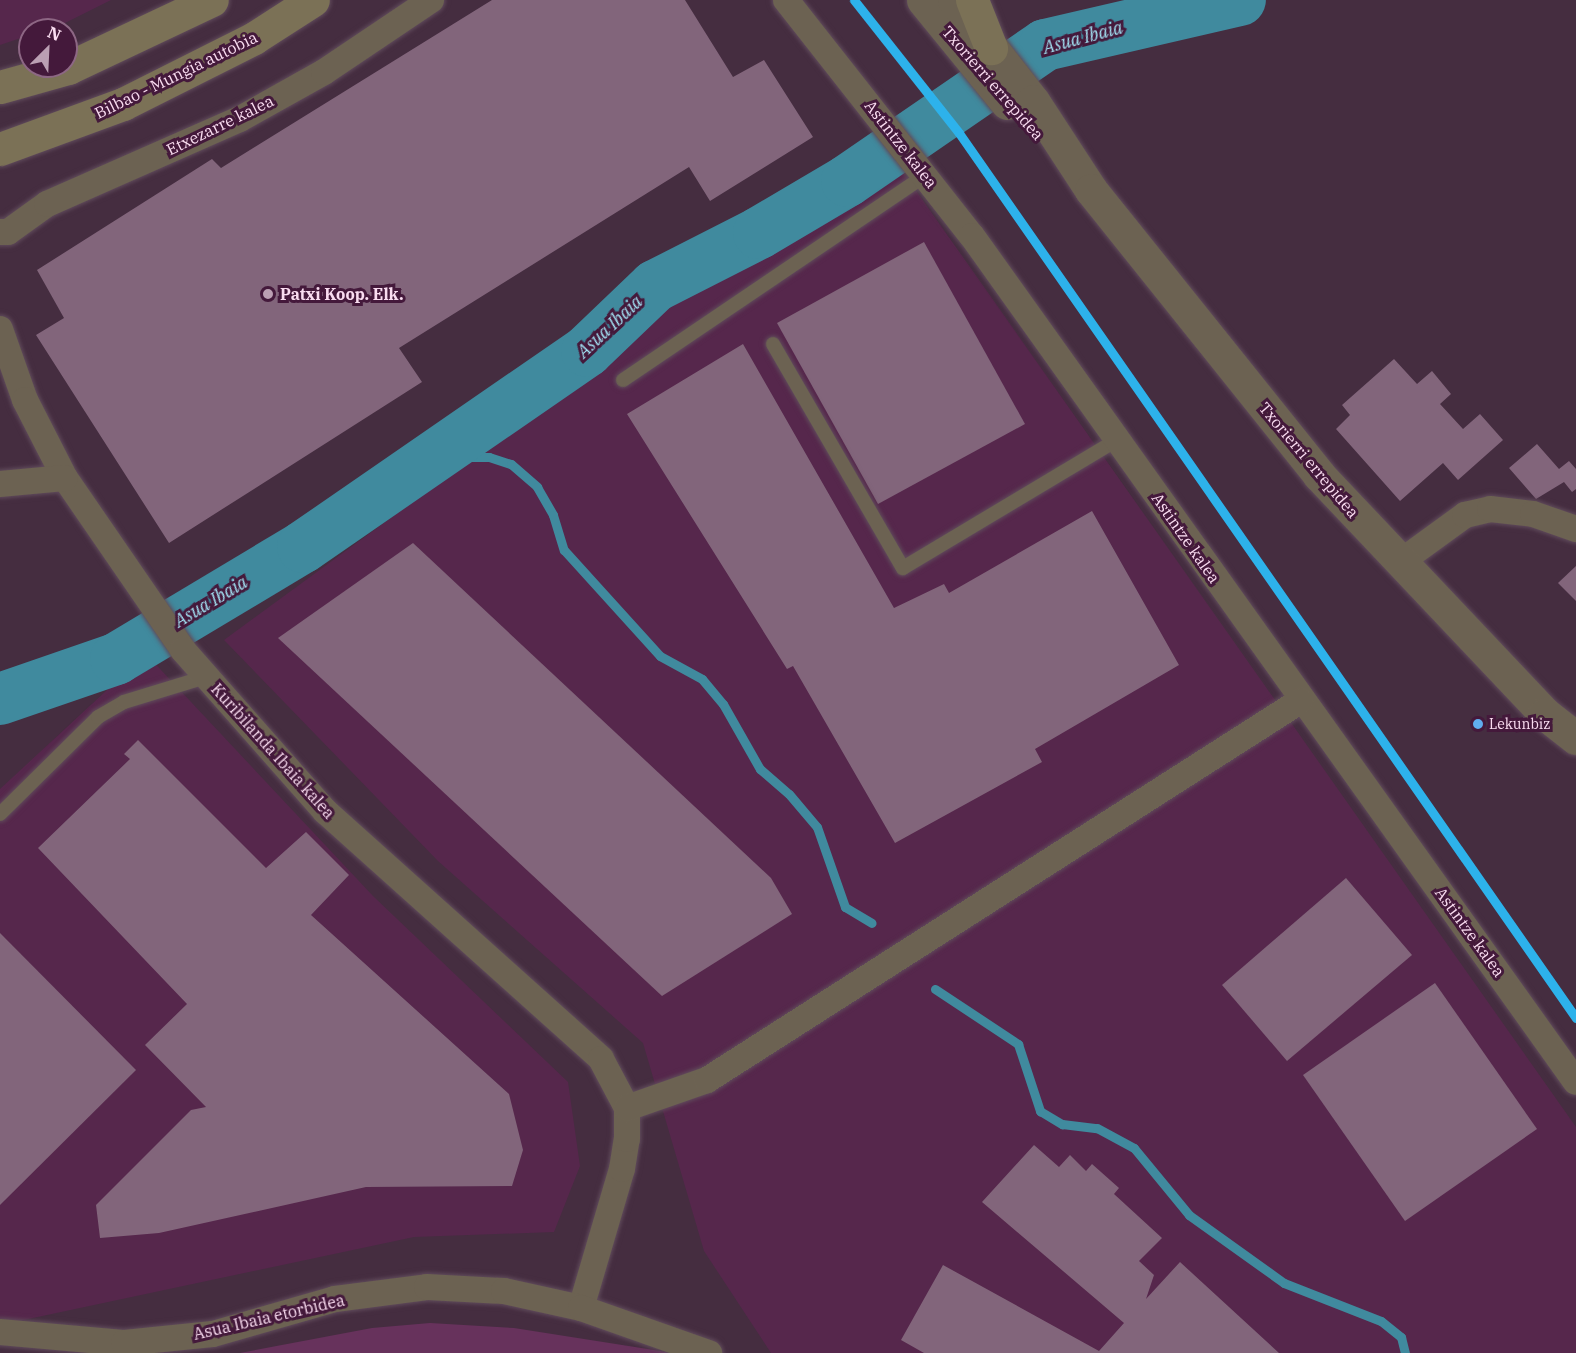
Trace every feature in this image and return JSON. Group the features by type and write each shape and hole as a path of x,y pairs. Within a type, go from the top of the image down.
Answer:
{"highway":[{"path":"0,87 68,68 212,0"},
{"name":"Bilbao - Mungia autobia","path":"0,148 123,104 254,38 313,0"},
{"path":"972,0 986,53"}],"street":[{"name":"Etxezarre kalea","path":"3,238 47,204 240,119 324,72 431,0"},
{"name":"Astintze kalea","path":"786,0 922,170 1117,440 1300,701 1576,1082"},
{"name":"Txorierri errepidea","path":"923,0 986,53"},
{"name":"Txorierri errepidea","path":"954,0 986,53 1024,107 1319,476 1545,714 1576,738"},
{"name":"Kuribilanda Ibaia kalea","path":"0,329 25,400 65,478 136,586 183,650 325,811 602,1059 627,1108"},
{"path":"0,484 65,478"},
{"path":"1400,563 1465,514 1490,509 1533,514 1576,529"},
{"path":"581,1308 622,1169 627,1108 707,1080 1300,701"},
{"name":"Txorierri errepidea","path":"1545,714 1576,760"},
{"name":"Asua Ibaia etorbidea","path":"0,1332 124,1343 213,1334 335,1299 427,1287 504,1291 581,1308 709,1353"}],"lane":[{"path":"623,380 922,170"},
{"path":"773,344 903,568 1117,440"},
{"path":"0,814 98,717 124,702 206,677"}],"shaded area":[{"path":"0,0 111,0 75,18 18,18 18,39 0,45"},
{"path":"893,158 1576,1127 1576,1353 771,1353 704,1251 643,1043 438,861 224,640 485,449 696,272 859,185"},
{"path":"146,654 373,896 568,1082 580,1166 554,1232 414,1237 0,1325 0,789"},
{"path":"430,1323 514,1328 673,1353 240,1353 372,1328"}],"building":[{"name":"Patxi Koop. Elk.","path":"492,0 685,0 733,77 764,60 813,137 710,201 689,167 399,348 422,382 169,543 36,335 64,318 37,270 212,159 221,168"},
{"path":"924,242 1025,424 878,504 777,323"},
{"path":"743,344 894,608 944,584 949,593 1092,511 1179,665 1035,749 1042,762 895,843 793,666 787,669 627,414"},
{"path":"1394,359 1417,384 1432,371 1451,394 1440,404 1463,429 1480,414 1503,440 1458,480 1443,463 1400,501 1336,429 1350,415 1342,405"},
{"path":"1537,444 1559,469 1569,461 1576,469 1576,489 1572,492 1564,482 1536,499 1509,468"},
{"path":"413,543 771,878 792,914 662,996 278,638"},
{"path":"1576,566 1576,601 1558,583"},
{"path":"138,740 266,868 306,832 349,875 311,915 509,1094 523,1150 512,1186 366,1187 159,1233 100,1238 96,1205 191,1110 206,1107 145,1045 187,1004 38,848 130,759 124,754"},
{"path":"1346,878 1412,955 1287,1061 1222,985"},
{"path":"0,933 136,1070 0,1205"},
{"path":"1435,983 1537,1129 1405,1221 1303,1075"},
{"path":"1034,1145 1059,1167 1070,1155 1086,1171 1092,1164 1119,1188 1114,1194 1162,1238 1139,1261 1154,1275 1146,1299 1180,1262 1279,1353 924,1353 901,1340 943,1265 1099,1351 1124,1323 982,1202"}],"waterway":[{"name":"Asua Ibaia","path":"0,699 116,659 303,547 587,351 655,286 759,233 847,181 1045,45 1240,0"},
{"path":"433,457 489,457 511,464 537,487 553,515 564,550 660,656 702,679 723,704 760,769 789,794 817,827 845,907 872,923"},
{"path":"935,989 1018,1044 1040,1111 1062,1124 1097,1128 1134,1148 1189,1215 1284,1283 1381,1321 1401,1337 1405,1353"}],"transit line":[{"path":"854,0 959,133 1576,1018"}],"place":[{"name":"Patxi Koop. Elk.","path":"268,294"},
{"name":"Lekunbiz","path":"1478,724"}]}
